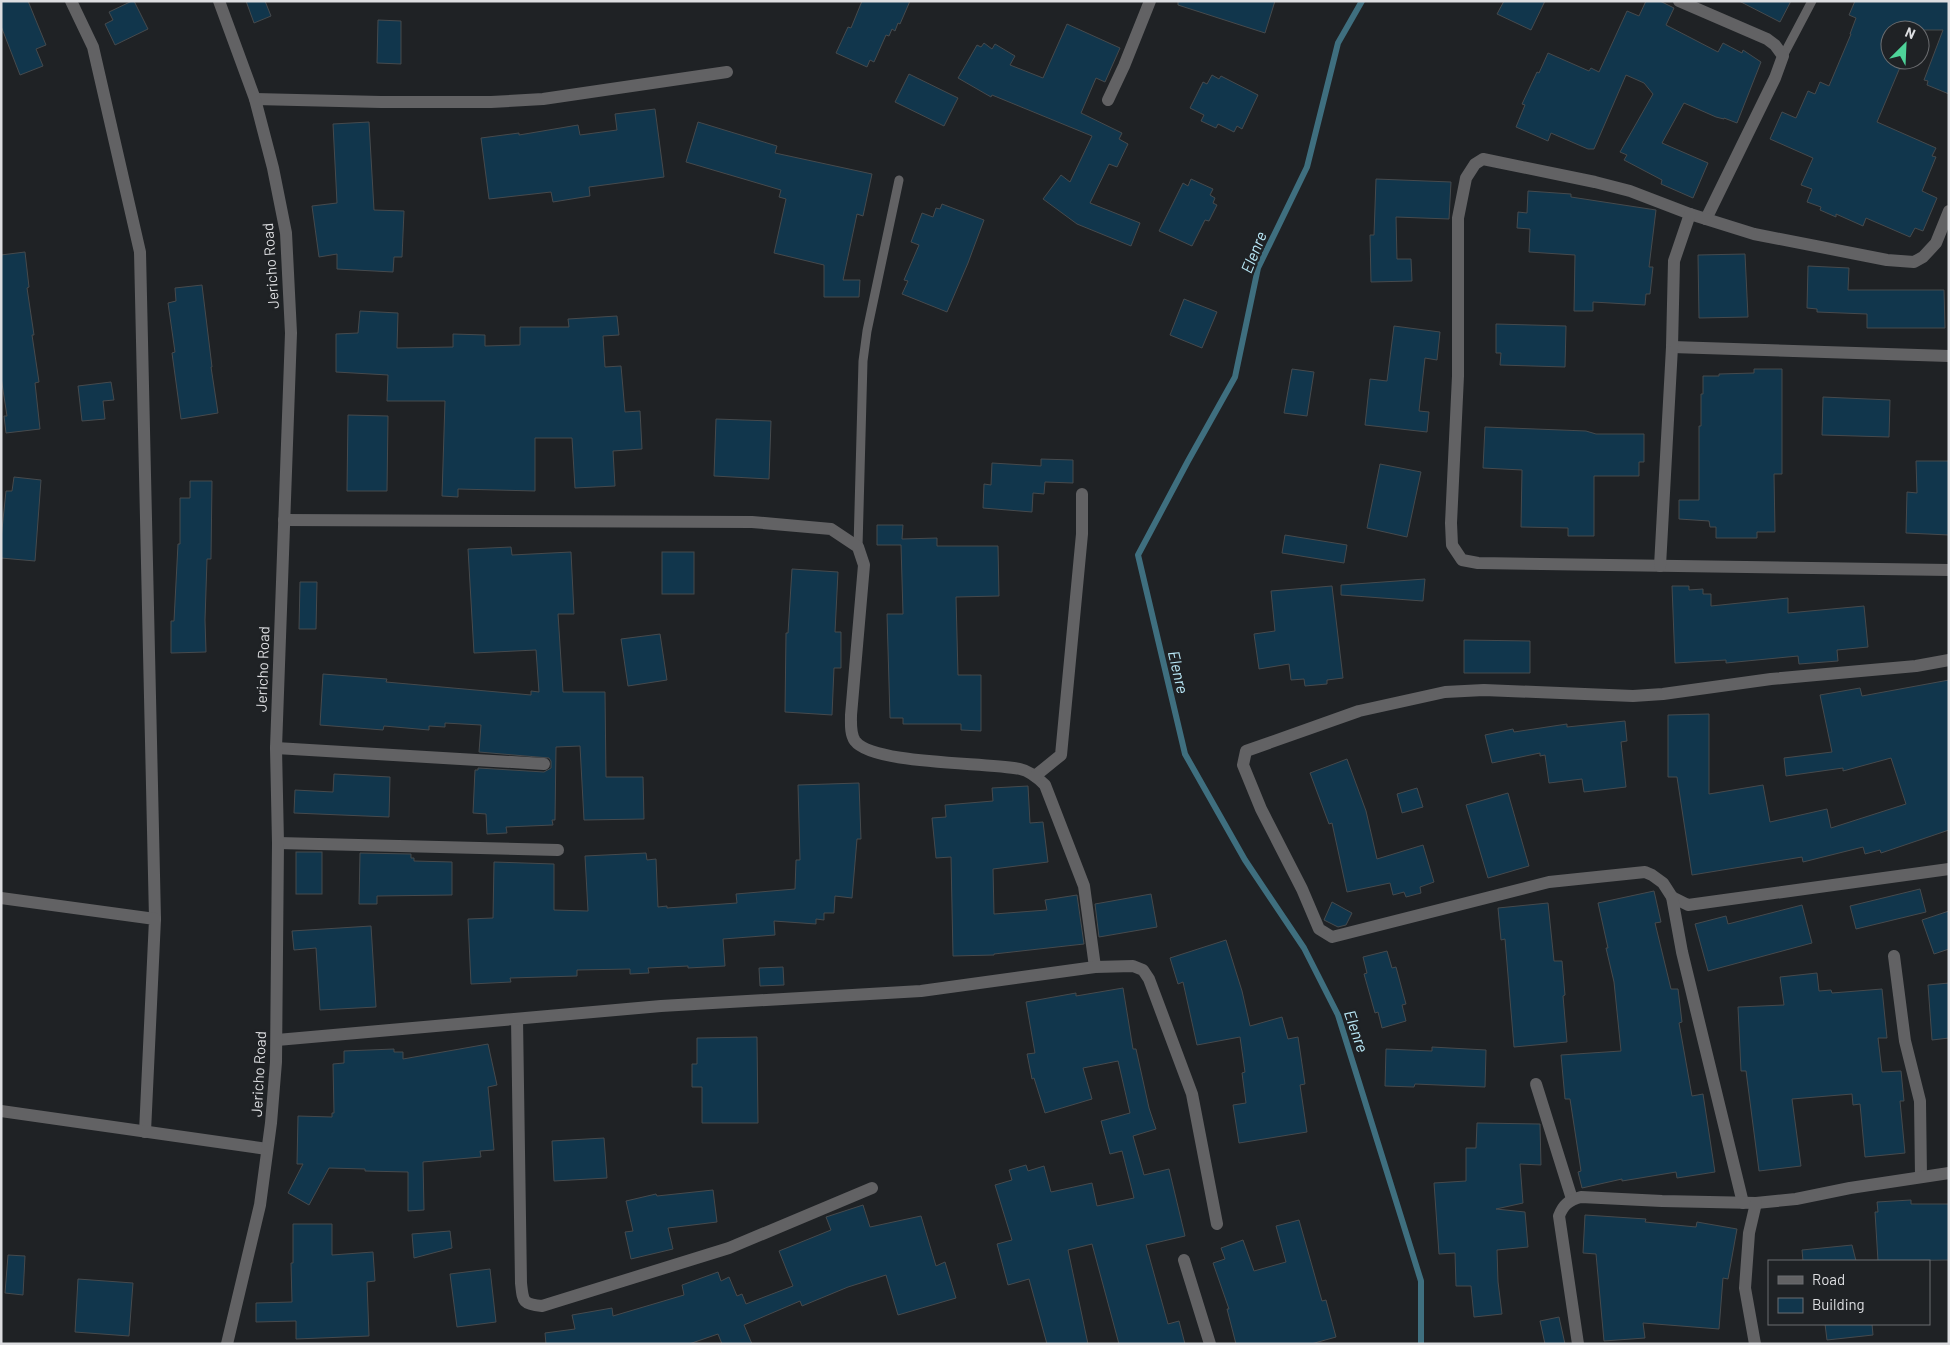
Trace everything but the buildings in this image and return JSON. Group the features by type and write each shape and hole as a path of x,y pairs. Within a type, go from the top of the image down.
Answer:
{"street":[{"path":"71,1 93,47 140,252 155,919 145,1132"},
{"name":"Jericho Road","path":"219,1 254,99 273,168 286,233 291,333 276,748 278,843 277,1040 272,1114 260,1205 227,1344"},
{"path":"1108,100 1150,1"},
{"path":"1679,1 1767,39 1775,45 1783,56 1775,78 1706,219"},
{"path":"254,99 491,102 543,99 727,72"},
{"path":"1949,211 1936,244 1923,256 1914,262 1888,260 1754,234 1690,214 1630,192 1594,182 1484,159 1475,164 1466,178 1458,218 1458,376 1451,523 1452,545 1462,560 1478,562 1949,570"},
{"path":"1660,566 1672,347 1674,262 1690,214"},
{"path":"1672,347 1949,356"},
{"path":"1036,776 1060,755 1082,534 1082,494"},
{"path":"284,520 752,522 831,529 858,548 864,565 851,715 854,740 859,746 873,752 950,764 1021,769 1036,776 1045,786 1084,886 1095,967"},
{"path":"1743,1203 1682,952 1672,897 1663,883 1645,872 1549,882 1332,937 1319,929 1302,889 1261,808 1243,765 1246,751 1360,711 1445,692 1484,690 1633,696 1653,695 1771,679 1916,666 1949,660"},
{"path":"276,748 544,764"},
{"path":"278,843 558,850"},
{"path":"1672,897 1688,905 1949,868"},
{"path":"1,898 155,919"},
{"path":"1894,956 1905,1041 1920,1101 1921,1177"},
{"path":"277,1040 661,1006 921,991 1095,967 1133,966 1143,970 1149,978 1192,1094 1217,1224"},
{"path":"517,1019 521,1283 523,1300 526,1303 542,1306 729,1248 872,1188"},
{"path":"1536,1084 1572,1199"},
{"path":"1,1111 267,1149"},
{"path":"1578,1344 1559,1216 1562,1207 1572,1199 1581,1197 1756,1203 1796,1199 1850,1188 1949,1173"},
{"path":"1755,1344 1745,1288 1749,1233 1756,1203"},
{"path":"1184,1260 1210,1344"}],"lane":[{"path":"1783,56 1812,1"},
{"path":"858,548 863,361 867,331 899,180"}],"waterway":[{"name":"Elenre","path":"1362,1 1338,43 1307,167 1258,268 1235,377 1138,555 1185,754 1245,860 1304,948 1338,1015 1421,1281 1421,1344"}]}
